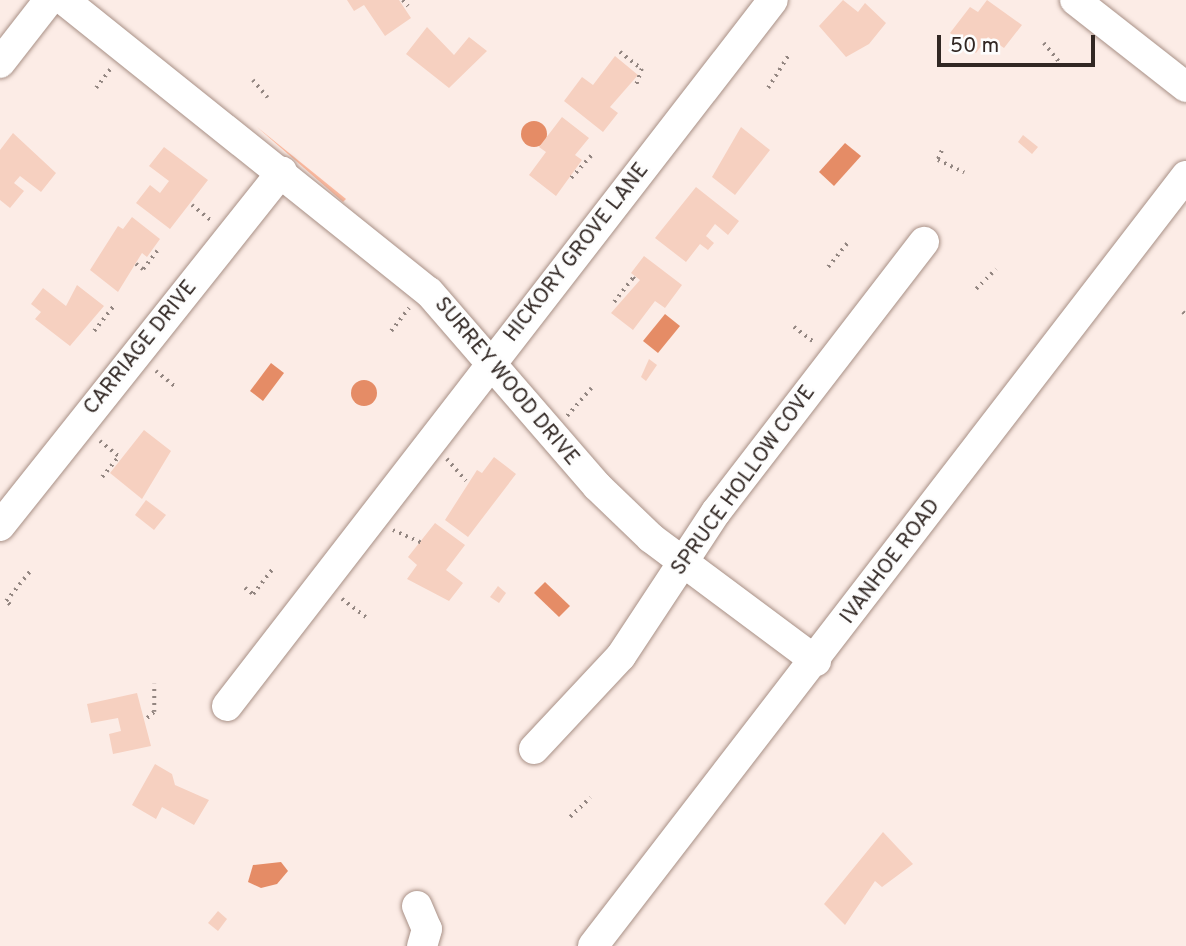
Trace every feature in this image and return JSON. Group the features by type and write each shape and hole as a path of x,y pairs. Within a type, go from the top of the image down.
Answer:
{"street":[{"path":"0,63 49,0"},
{"name":"SURREY WOOD DRIVE","path":"64,0 282,171 429,292 492,362 579,468 683,562 816,661"},
{"name":"HICKORY GROVE LANE","path":"227,706 773,0"},
{"path":"1075,0 1186,87"},
{"name":"CARRIAGE DRIVE","path":"0,526 282,171"},
{"name":"IVANHOE ROAD","path":"593,946 816,661 1186,176"},
{"name":"SPRUCE HOLLOW COVE","path":"534,749 621,656 683,562 924,242"},
{"path":"417,906 427,929 422,946"}],"path":[{"path":"403,0 408,6"},
{"path":"1044,43 1064,68"},
{"path":"620,52 642,69 636,86"},
{"path":"768,88 788,56"},
{"path":"96,88 117,60"},
{"path":"253,80 268,98"},
{"path":"942,151 938,160 964,172"},
{"path":"571,178 592,155"},
{"path":"192,205 219,226"},
{"path":"828,267 848,242"},
{"path":"136,264 143,269 157,251"},
{"path":"976,289 996,269"},
{"path":"614,302 632,278 637,281"},
{"path":"391,331 416,299"},
{"path":"94,331 114,305"},
{"path":"794,327 819,346"},
{"path":"153,369 176,387"},
{"path":"560,422 591,388"},
{"path":"98,439 120,456 102,477"},
{"path":"442,455 466,481"},
{"path":"387,525 422,543"},
{"path":"10,605 6,601 31,570"},
{"path":"245,588 253,594 272,570"},
{"path":"334,593 366,617"},
{"path":"148,718 153,712 154,684"},
{"path":"570,817 590,798"}],"shaded area":[{"path":"534,121 543,125 547,134 543,143 534,147 525,143 521,134 525,125"},
{"path":"257,127 346,199 343,202"},
{"path":"845,143 861,156 834,186 819,172"},
{"path":"665,314 680,326 658,353 643,341"},
{"path":"271,363 284,373 263,401 250,391"},
{"path":"364,380 373,384 377,393 373,402 364,406 355,402 351,393 355,384"},
{"path":"545,582 570,606 559,617 534,593"},
{"path":"281,862 288,871 277,884 261,888 248,882 253,865"}],"building":[{"path":"347,0 399,0 411,18 385,36 364,5 354,11"},
{"path":"843,0 858,12 865,3 886,23 869,44 846,57 819,26"},
{"path":"987,0 1022,25 1004,48 988,37 976,53 950,33 970,7 978,12"},
{"path":"427,27 454,55 469,37 487,51 449,88 406,54"},
{"path":"615,56 638,75 610,107 618,113 603,132 564,101 582,77 593,85"},
{"path":"562,117 589,138 575,155 582,160 556,196 529,175 546,152 539,147"},
{"path":"741,127 770,150 735,195 712,177"},
{"path":"13,133 56,173 41,192 20,176 14,183 24,191 10,208 0,200 0,150"},
{"path":"1023,135 1038,147 1032,154 1018,142"},
{"path":"164,147 208,180 170,229 136,203 150,185 160,193 169,181 149,166"},
{"path":"696,187 739,221 728,235 715,224 706,236 714,243 708,250 700,244 686,262 655,238"},
{"path":"132,217 160,239 147,257 142,253 118,292 90,270 118,226 123,229"},
{"path":"644,256 682,285 665,308 655,301 633,330 611,313 640,280 631,273"},
{"path":"77,285 104,306 70,346 35,319 41,312 31,304 43,288 66,306"},
{"path":"649,359 657,365 646,381 641,377"},
{"path":"144,430 171,451 142,499 110,473"},
{"path":"494,457 516,474 468,537 445,520 477,470 482,473"},
{"path":"146,500 166,515 154,530 135,515"},
{"path":"435,523 465,545 446,570 463,583 449,601 407,579 417,565 408,557"},
{"path":"498,586 506,593 499,603 490,597"},
{"path":"137,693 151,746 113,754 109,734 121,731 118,718 91,723 87,704"},
{"path":"155,764 172,774 175,785 209,800 194,825 162,807 156,819 132,805"},
{"path":"883,832 913,864 882,887 875,881 845,925 824,904"},
{"path":"218,911 227,919 218,931 208,923"}]}
